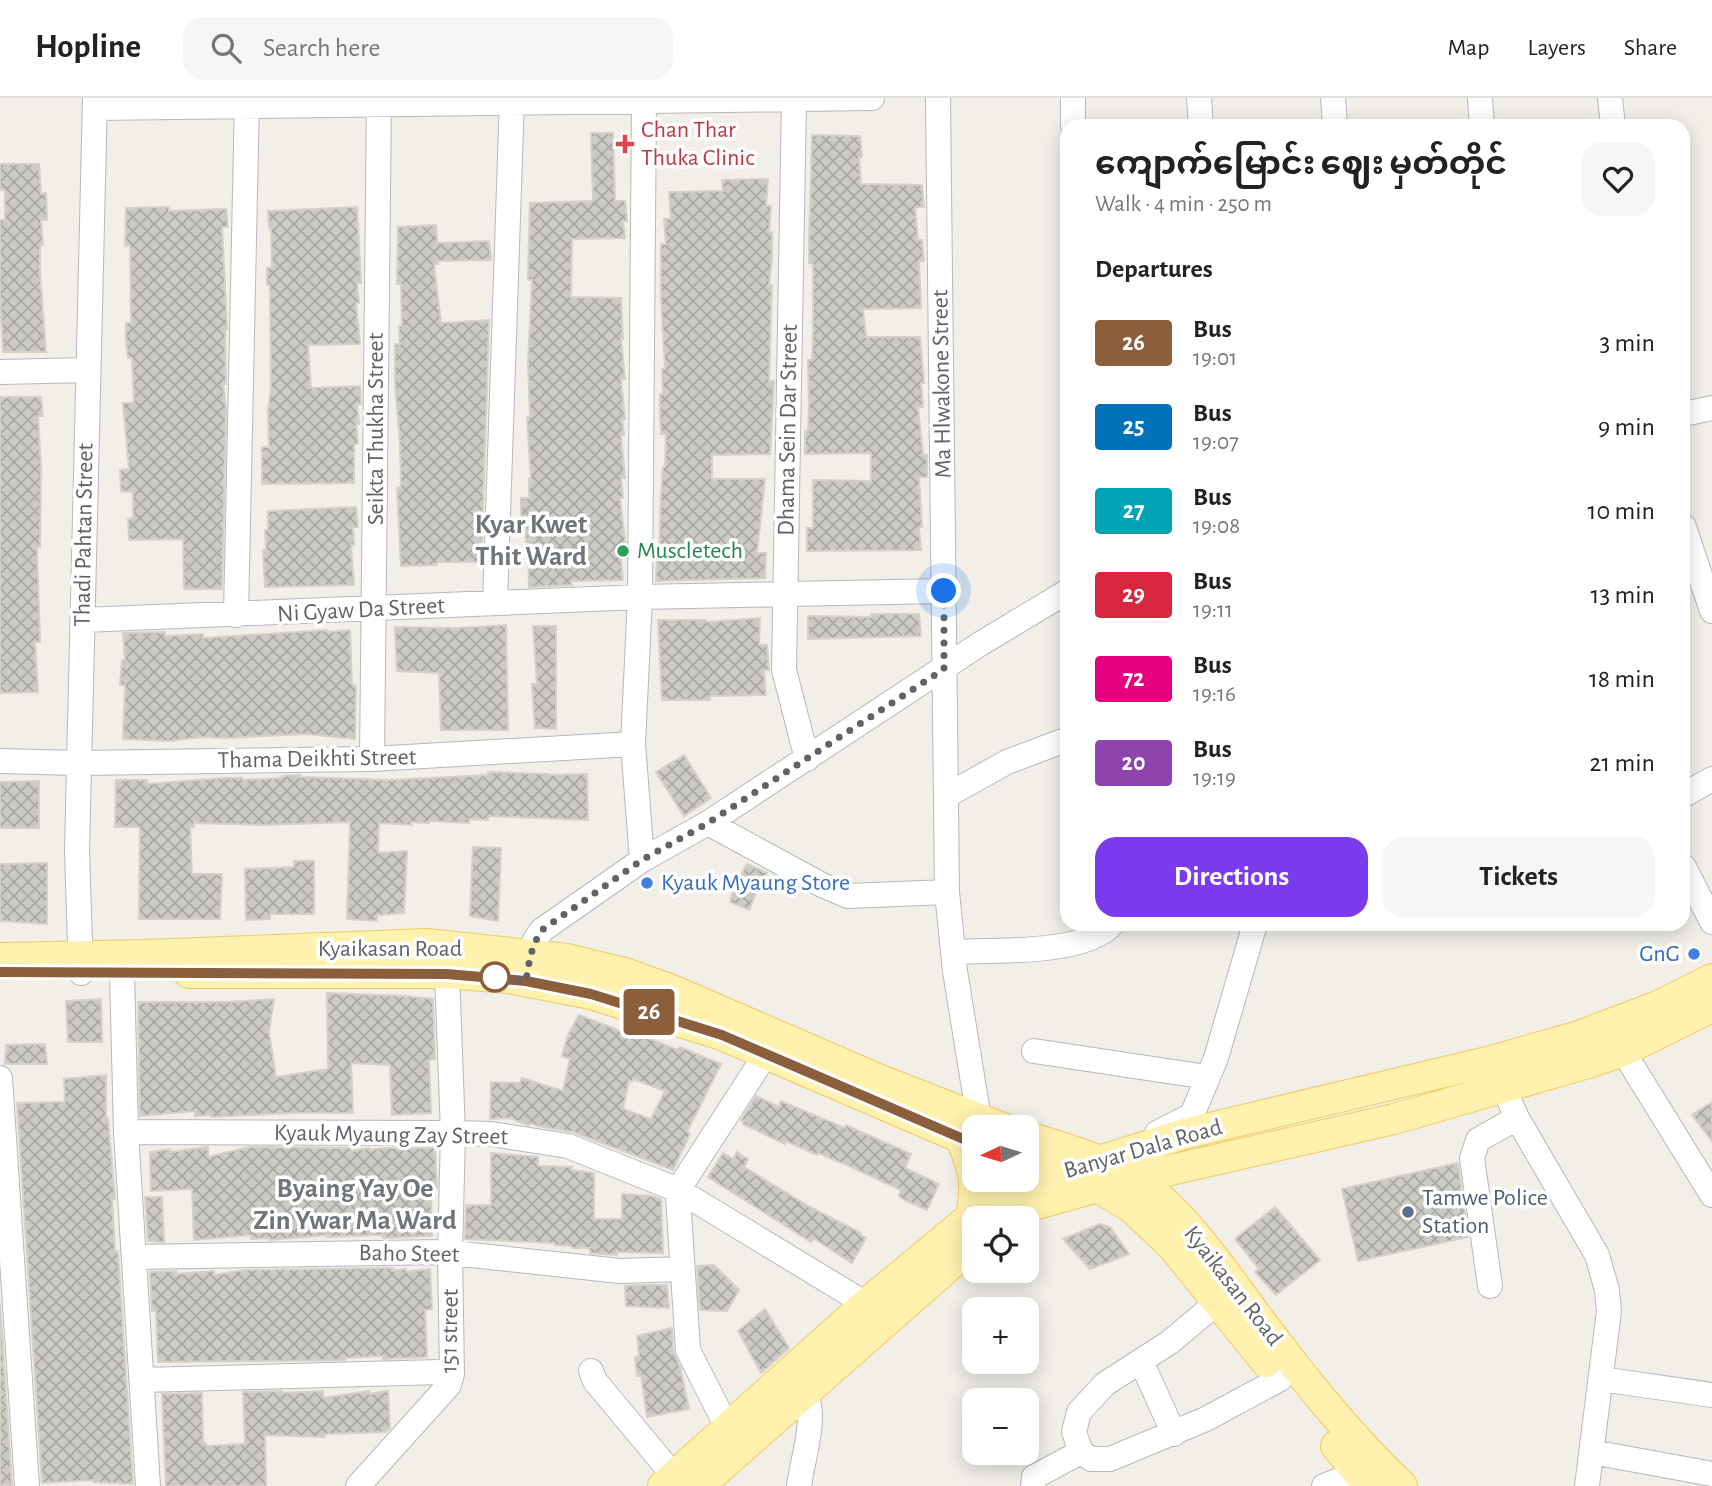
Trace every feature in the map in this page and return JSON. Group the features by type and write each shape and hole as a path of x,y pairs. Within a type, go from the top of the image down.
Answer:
{"main road":[{"name":"Kyaikasan Road","path":"0,972 80,964 427,944 528,968 591,994 722,1035 962,1127"},
{"name":"Kyaikasan Road","path":"0,958 80,964 122,972 447,974 528,968 567,959 648,981 878,1079 962,1124"},
{"name":"Banyar Dala Road","path":"1030,1206 1184,1134 1491,1061 1576,1037 1658,1006 1712,979"},
{"name":"Banyar Dala Road","path":"1136,1178 1394,1119 1623,1051 1712,1007"},
{"name":"Kyaikasan Road","path":"1040,1143 1097,1174 1150,1223 1219,1301 1364,1479"},
{"path":"1184,1222 1181,1202 1185,1186 1199,1164"},
{"path":"1040,1165 1062,1173"},
{"name":"Banyar Dala Road","path":"992,1206 998,1198 1027,1184 1062,1173 1097,1174"},
{"name":"Kyaikasan Road","path":"1097,1174 1136,1178 1184,1222 1296,1367 1371,1457 1402,1486"},
{"name":"Banyar Dala Road","path":"679,1483 798,1382 860,1321 962,1239"}],"street":[{"path":"95,103 872,98"},
{"name":"Ma Hlwakone Street","path":"938,98 947,892 976,1115"},
{"path":"1073,98 1073,119"},
{"path":"1199,98 1200,119"},
{"path":"1333,98 1334,119"},
{"path":"1480,98 1482,119"},
{"path":"1610,98 1612,119"},
{"path":"642,860 633,744 640,597 644,99"},
{"name":"Dhama Sein Dar Street","path":"794,99 785,670 807,759"},
{"path":"495,603 512,100"},
{"name":"Seikta Thukha Street","path":"372,760 379,101"},
{"path":"236,615 247,102"},
{"name":"Thadi Pahtan Street","path":"80,964 77,850 95,103"},
{"path":"0,372 88,370"},
{"path":"1690,413 1712,408"},
{"path":"1690,545 1712,611"},
{"name":"Ni Gyaw Da Street","path":"83,620 640,597 944,591"},
{"path":"528,968 535,940 542,930 642,860 708,823 1060,596"},
{"path":"946,796 1007,762 1060,742"},
{"name":"Thama Deikhti Street","path":"0,761 79,763 372,760 633,744"},
{"path":"1690,792 1712,779"},
{"path":"708,823 848,896 947,892"},
{"path":"1690,878 1712,922"},
{"path":"953,952 1044,948 1083,942 1101,931"},
{"path":"1097,1174 1141,1141 1192,1115 1216,1058 1253,931"},
{"path":"122,972 126,1132 148,1486"},
{"name":"151 street","path":"358,1486 449,1385 452,1374 450,1253 453,1133 447,974"},
{"path":"1034,1051 1207,1077"},
{"path":"1623,1051 1712,1195"},
{"path":"736,1437 688,1350 678,1190 766,1054"},
{"path":"0,1078 27,1486"},
{"path":"1503,1086 1517,1118 1597,1255 1607,1290 1609,1311 1587,1486"},
{"path":"1490,1286 1472,1158 1478,1140 1517,1118"},
{"name":"Kyauk Myaung Zay Street","path":"126,1132 491,1134 568,1146 678,1190 860,1321"},
{"name":"Baho Steet","path":"134,1257 450,1253 620,1270 682,1269"},
{"path":"1219,1301 1170,1342 1105,1384 1079,1412 1074,1432 1081,1452 1091,1459 1110,1459 1174,1434 1280,1379"},
{"path":"1141,1361 1174,1434"},
{"path":"591,1371 595,1381 679,1483"},
{"path":"142,1380 440,1372 452,1374"},
{"path":"1601,1379 1712,1395"},
{"path":"798,1382 810,1433 802,1460 799,1486"},
{"path":"1033,1486 1034,1477 1081,1452"},
{"path":"1592,1452 1712,1474"},
{"path":"1324,1486 1364,1479"}],"building":[{"path":"591,133 613,133 615,201 625,201 625,238 572,239 571,297 621,298 625,379 621,379 625,419 622,419 624,435 621,435 625,478 621,478 623,498 620,498 626,549 625,558 621,559 623,580 571,581 572,585 529,587 528,541 526,542 525,519 521,520 521,498 529,498 529,479 531,480 527,417 530,417 528,365 532,280 528,280 530,203 593,201"},
{"path":"812,135 860,136 861,184 922,185 924,207 915,207 918,240 922,240 924,261 919,261 921,308 863,309 866,337 920,337 924,383 921,383 923,407 918,407 923,455 927,455 927,477 919,477 921,550 807,551 807,528 813,528 813,480 871,481 871,453 805,454 809,408 808,360 812,360 813,337 813,263 809,263"},
{"path":"0,164 39,164 41,194 46,193 47,220 41,220 43,245 40,245 40,273 46,352 3,352 0,220 5,220 5,190 0,190"},
{"path":"768,179 766,206 771,206 769,232 772,232 769,381 774,381 770,454 712,455 712,479 765,479 757,553 766,553 765,578 656,581 666,434 661,434 660,415 662,369 665,369 661,244 666,244 664,219 671,219 669,192 723,191 722,180"},
{"path":"169,207 169,211 226,209 228,227 222,227 227,329 226,384 223,384 226,409 222,589 184,589 183,539 129,540 128,519 133,518 133,492 121,491 120,470 129,469 123,403 134,403 132,358 128,358 126,341 126,323 131,323 130,246 125,246 126,208"},
{"path":"357,207 361,283 357,283 359,303 356,303 360,344 308,347 311,388 360,386 361,404 357,404 359,424 356,424 358,444 354,444 354,483 262,484 262,447 269,447 268,410 271,389 270,285 267,285 267,268 272,268 268,211"},
{"path":"436,225 437,243 489,241 491,260 437,261 438,264 434,264 441,323 489,320 481,562 437,562 437,565 401,566 397,488 401,487 400,444 395,383 395,344 400,344 399,326 402,326 401,284 397,284 398,227"},
{"path":"0,397 41,397 43,416 38,416 41,468 40,547 37,547 40,642 35,642 38,692 0,693"},
{"path":"356,507 358,527 353,527 354,545 351,545 354,585 265,587 263,550 266,550 268,511"},
{"path":"871,614 919,614 921,636 808,639 808,616 871,617"},
{"path":"760,618 759,645 767,645 769,670 764,670 766,695 710,696 710,700 662,700 658,620 706,622"},
{"path":"506,625 508,730 441,730 439,673 397,671 395,627 457,628"},
{"path":"533,626 556,626 556,729 535,728 532,684 537,684"},
{"path":"350,630 352,685 356,686 355,739 306,734 201,737 170,741 123,739 125,685 120,685 122,660 125,660 123,633 165,632 165,636 203,634 203,638"},
{"path":"684,755 711,798 684,816 656,772"},
{"path":"488,772 587,774 588,820 488,816 488,820 469,819 469,823 379,823 378,853 407,851 404,913 377,915 377,921 347,919 350,822 263,825 194,823 194,827 190,827 192,874 222,874 220,919 139,919 140,827 115,827 116,780 147,780 147,784 300,775 390,780 488,775"},
{"path":"39,781 39,828 0,828 0,782"},
{"path":"473,847 501,848 498,921 470,916"},
{"path":"294,861 314,861 314,914 270,914 270,919 246,920 245,869 294,867"},
{"path":"47,863 47,924 0,921 0,864"},
{"path":"747,864 767,873 749,910 730,902 735,885"},
{"path":"327,993 433,999 435,1059 429,1060 431,1113 392,1115 390,1065 351,1063 353,1113 211,1117 195,1116 195,1111 140,1116 138,1002 274,999 269,1032 276,1077 328,1069"},
{"path":"101,999 102,1042 68,1042 66,1001"},
{"path":"579,1015 639,1038 641,1035 678,1050 680,1047 721,1064 687,1132 690,1134 673,1170 573,1132 524,1124 511,1118 490,1119 491,1082 520,1083 522,1078 563,1091 570,1059 562,1056 568,1035","holes":["633,1079 665,1091 651,1119 623,1109 629,1080 632,1082"]},
{"path":"45,1044 47,1064 5,1064 6,1045"},
{"path":"106,1075 106,1118 115,1199 112,1199 115,1251 118,1251 133,1484 94,1480 42,1483 17,1103 65,1102 64,1079"},
{"path":"756,1096 779,1107 781,1101 845,1128 846,1125 911,1154 905,1168 939,1184 927,1210 904,1200 899,1196 901,1190 818,1153 817,1155 786,1141 785,1144 743,1124 744,1121 741,1120"},
{"path":"1712,1102 1712,1141 1692,1115"},
{"path":"208,1147 208,1157 249,1147 351,1148 351,1151 369,1148 435,1148 437,1188 431,1189 432,1236 383,1238 382,1235 327,1235 270,1240 251,1239 251,1235 194,1240 192,1189 151,1191 150,1152"},
{"path":"737,1152 748,1159 744,1167 808,1206 861,1233 860,1235 866,1238 852,1263 813,1238 811,1242 708,1177 723,1153 733,1159"},
{"path":"491,1153 538,1157 538,1166 572,1167 571,1170 594,1173 594,1219 622,1219 622,1194 661,1199 663,1253 617,1252 617,1255 590,1253 590,1248 572,1248 554,1243 465,1239 466,1205 491,1205"},
{"name":"Tamwe Police Station","path":"1458,1163 1468,1237 1358,1261 1342,1189"},
{"path":"145,1197 162,1197 164,1242 148,1241"},
{"path":"1275,1207 1320,1260 1276,1295 1255,1272 1259,1269 1235,1239"},
{"path":"1100,1224 1110,1227 1129,1254 1090,1269 1063,1239"},
{"path":"714,1265 739,1290 727,1311 700,1310 697,1266"},
{"path":"393,1268 393,1271 406,1269 406,1272 430,1269 432,1309 425,1310 427,1357 158,1362 156,1311 152,1311 150,1272 176,1271 176,1274 214,1271 214,1275 245,1270"},
{"path":"667,1285 669,1308 626,1306 625,1286"},
{"path":"0,1303 12,1486 0,1486"},
{"path":"765,1309 789,1348 761,1373 738,1331"},
{"path":"672,1328 673,1351 680,1367 689,1409 647,1417 641,1375 637,1376 637,1336"},
{"path":"323,1391 323,1398 388,1391 390,1428 386,1432 325,1434 325,1437 265,1435 266,1486 166,1486 162,1394 202,1393 203,1443 206,1443 206,1446 245,1444 243,1392"}],"bus line":[{"name":"26","path":"0,972 447,974 526,981 591,994 722,1035 962,1139"}],"place":[{"name":"Chan Thar Thuka Clinic","path":"625,144"},
{"name":"Muscletech","path":"623,551"},
{"name":"Kyauk Myaung Store","path":"647,883"},
{"name":"GnG","path":"1694,954"},
{"name":"Tamwe Police Station","path":"1408,1212"}],"district":[{"name":"Kyar Kwet Thit Ward","path":"531,541"},
{"name":"Byaing Yay Oe Zin Ywar Ma Ward","path":"355,1205"}],"route":[{"path":"495,977 488,977 526,981 530,955 542,930 642,860 708,823 944,669 944,591"}]}
